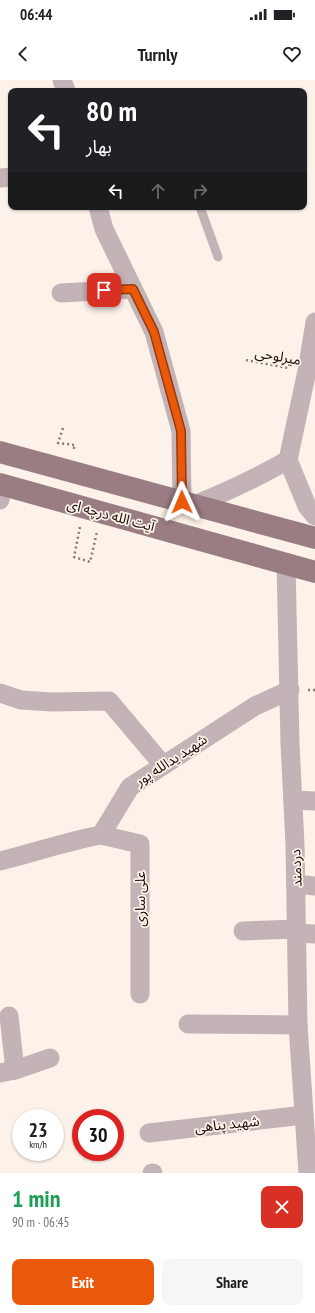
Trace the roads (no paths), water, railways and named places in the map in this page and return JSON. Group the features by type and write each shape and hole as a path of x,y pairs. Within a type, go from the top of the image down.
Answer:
{"main road":[{"path":"0,452 315,538"},
{"name":"آیت الله درچه ای","path":"1,489 101,512 315,572"}],"street":[{"path":"99,210 104,230 154,332 181,431 188,504 246,483 288,460"},
{"path":"61,293 133,289"},
{"path":"315,322 307,371 288,460 307,506 315,516"},
{"name":"دردمند","path":"286,563 290,743 296,884 303,932 298,1025 308,1051 304,1115 308,1173"},
{"name":"شهید یدالله پور","path":"101,835 130,787 255,706 290,690"},
{"path":"0,693 21,700 52,702 110,701 163,765"},
{"path":"293,800 315,802"},
{"path":"0,861 76,840 101,835"},
{"name":"علی ساری","path":"101,835 140,844 140,994"},
{"path":"296,884 315,886"},
{"path":"243,931 303,932"},
{"path":"9,1016 8,1071 50,1058"},
{"path":"188,1024 298,1025"},
{"name":"شهید پناهی","path":"149,1133 304,1115"}],"lane":[{"path":"201,210 218,257"}]}
